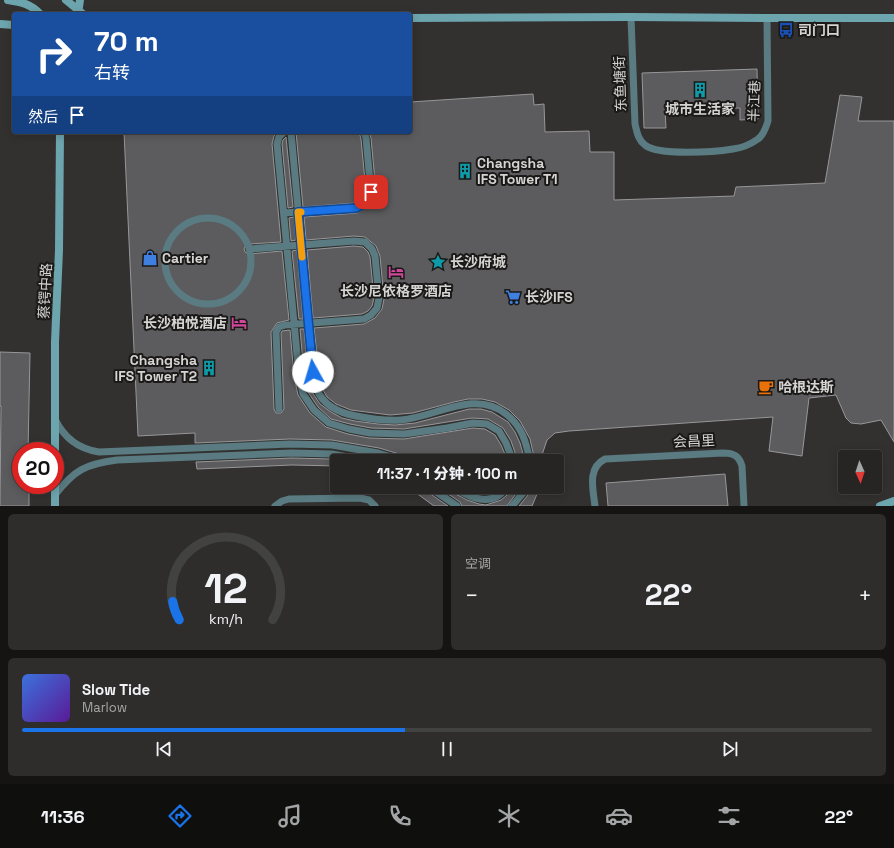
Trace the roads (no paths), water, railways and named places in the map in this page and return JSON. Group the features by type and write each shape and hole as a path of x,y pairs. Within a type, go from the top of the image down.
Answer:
{"main road":[{"path":"8,0 21,2 30,6 38,12"},
{"path":"66,0 78,12"},
{"path":"79,12 80,0"},
{"path":"412,18 894,18"},
{"path":"0,24 12,25"},
{"name":"蔡锷中路","path":"55,442 55,342 60,250 60,134"},
{"path":"55,495 55,506"},
{"path":"880,506 894,501"}],"lane":[{"name":"东鱼塘街","path":"631,17 635,124 637,133 641,141 646,146"},
{"name":"半江巷","path":"646,146 654,150 674,152 734,149 760,138 768,121 767,18"},
{"path":"282,134 279,137 277,144 299,375 303,394 314,410 329,423 348,429 370,433 404,434 447,428 473,422 487,424 499,431 506,443 510,454"},
{"path":"291,134 313,372 317,390 326,403 336,410 350,415 369,419 402,420 477,402 490,404 506,414 520,428 526,442 529,454"},
{"path":"284,213 356,208 363,205 369,199 371,192 365,134"},
{"path":"206,218 220,220 233,226 243,236 249,249 251,263 248,277 240,289 230,298 216,303 202,303 189,300 177,291 169,280 165,267 165,252 170,239 180,228 192,221 206,218"},
{"path":"249,249 354,241 365,242 372,249 375,256 379,298 377,308 371,315 364,319 279,327 276,332 279,409"},
{"path":"55,418 59,428 73,442 90,451 99,452 297,444 332,445 381,454"},
{"path":"55,495 72,475 83,468 117,460 292,453 332,454"},
{"name":"会昌里","path":"595,506 593,471 596,465 605,459 619,457 730,453 736,455 742,466 744,506"},
{"path":"439,494 458,506"},
{"path":"465,494 470,497 484,500 500,494"},
{"path":"512,506 522,494"},
{"path":"275,506 282,501 289,499 360,498 369,500 375,506"}],"place":[{"name":"司门口","path":"786,30"},
{"name":"城市生活家","path":"700,90"},
{"name":"Changsha IFS Tower T1","path":"465,171"},
{"name":"Cartier","path":"150,258"},
{"name":"长沙府城","path":"438,262"},
{"name":"长沙尼依格罗酒店","path":"396,272"},
{"name":"长沙IFS","path":"513,297"},
{"name":"长沙柏悦酒店","path":"239,323"},
{"name":"Changsha IFS Tower T2","path":"209,368"},
{"name":"哈根达斯","path":"766,387"}]}
